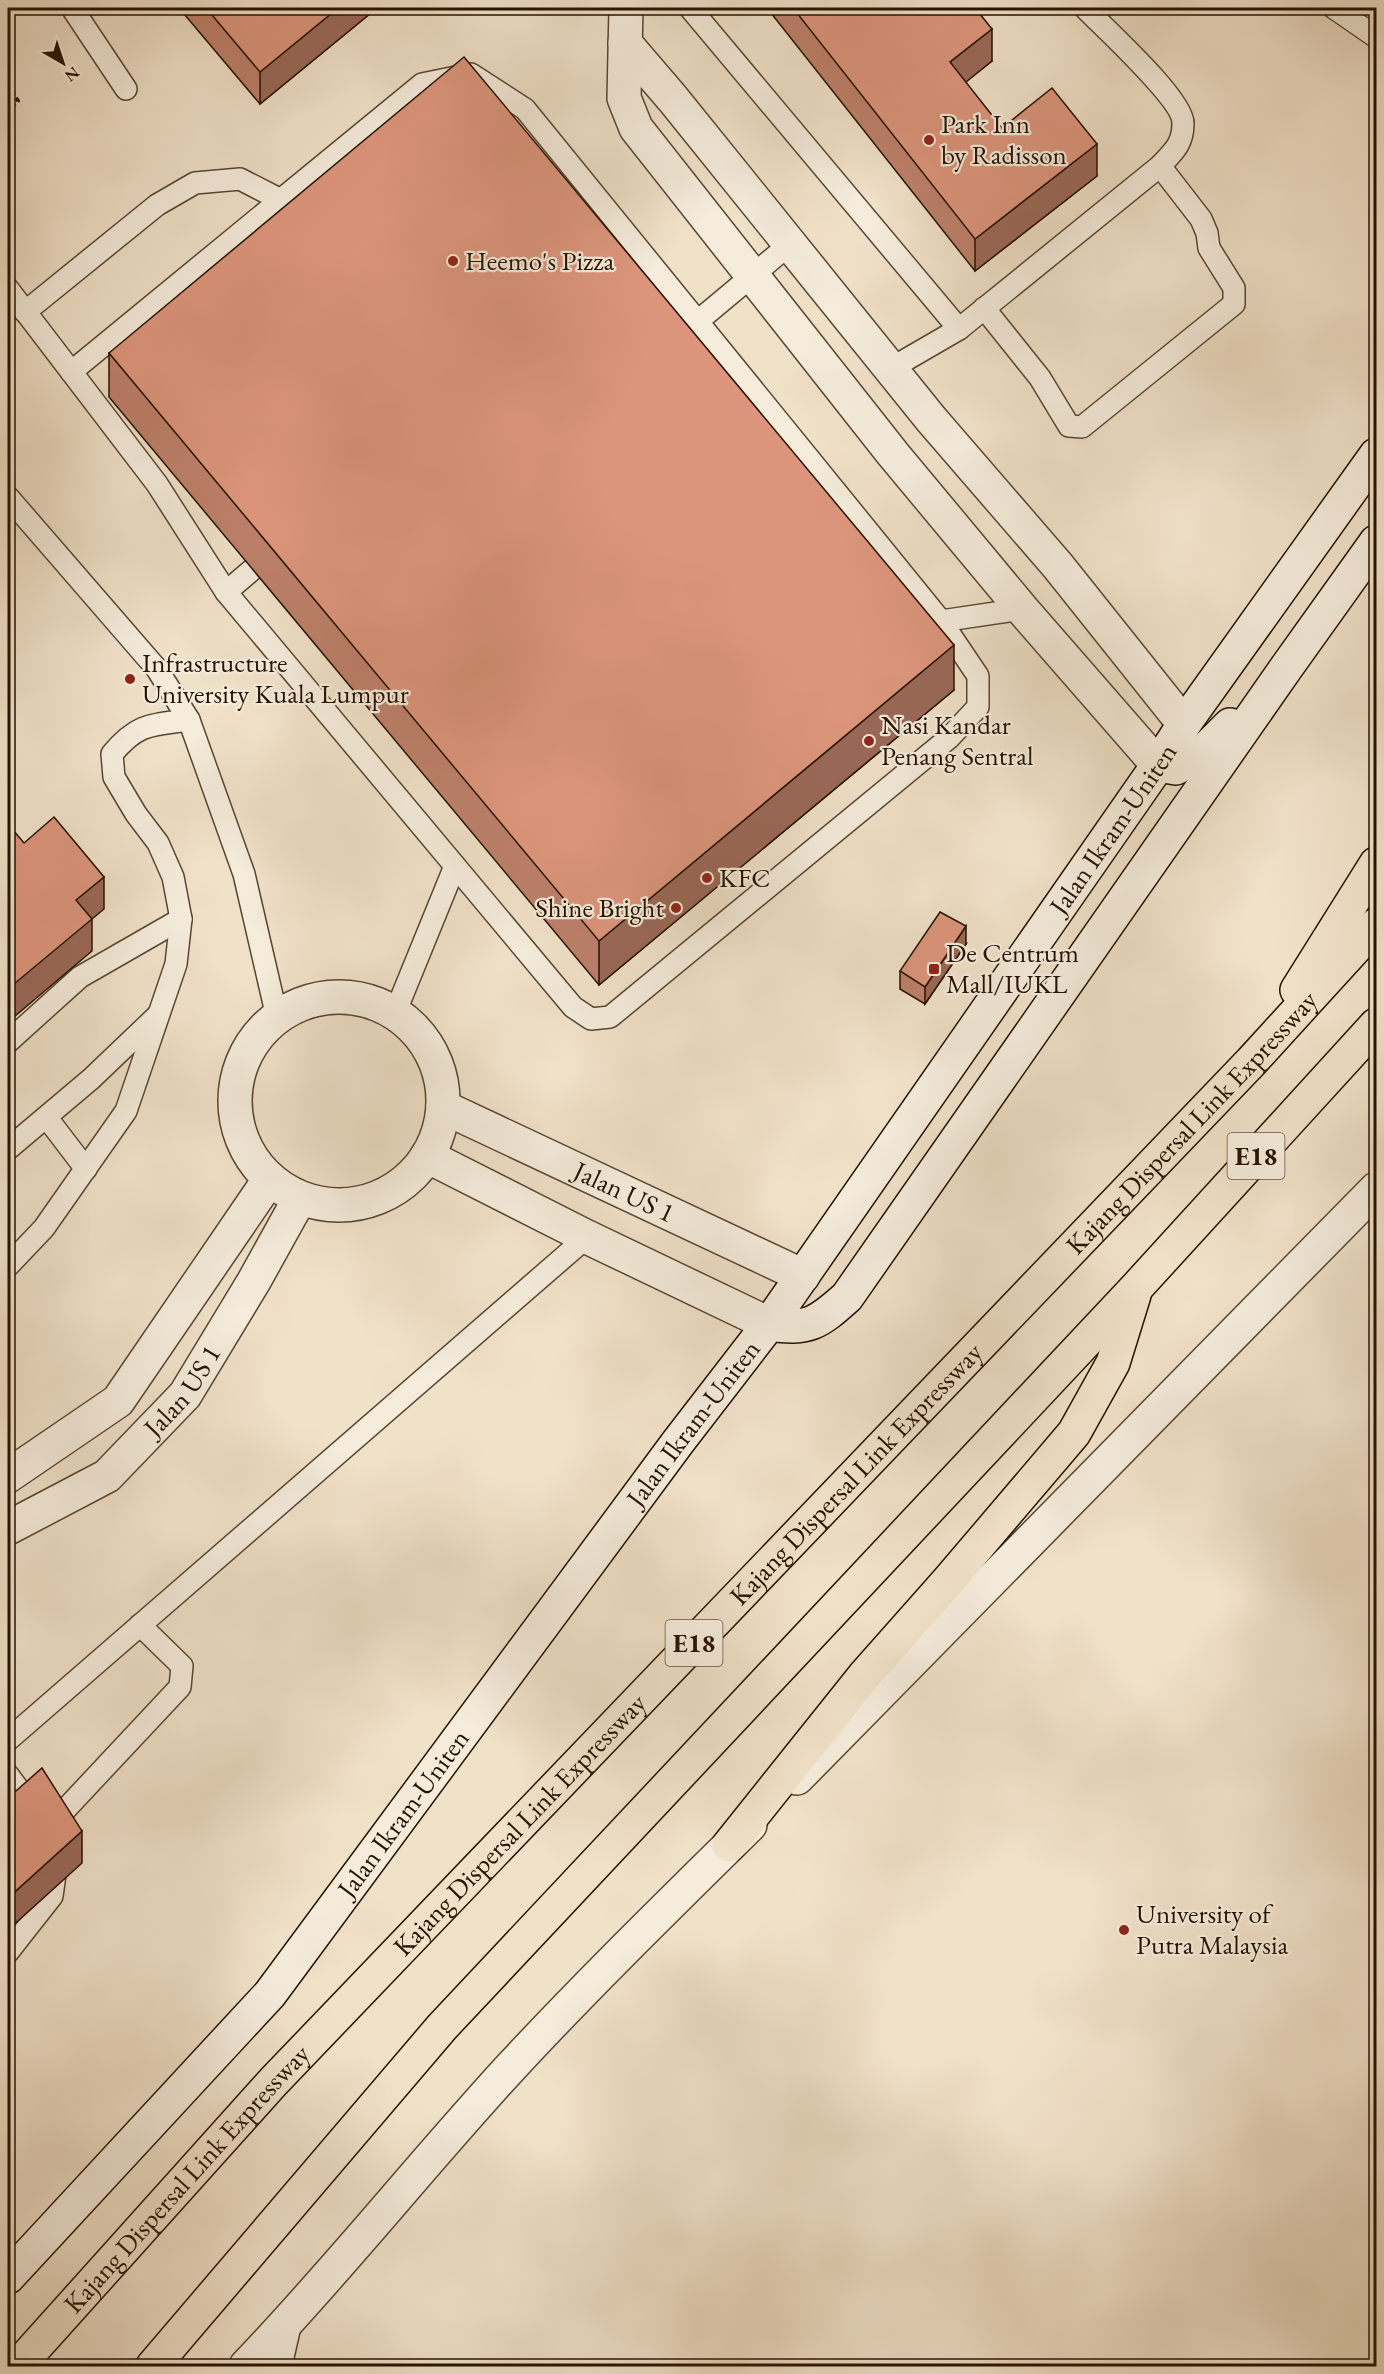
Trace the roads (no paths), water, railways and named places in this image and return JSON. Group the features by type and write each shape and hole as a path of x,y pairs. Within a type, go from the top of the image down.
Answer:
{"highway":[{"path":"1251,1062 1377,864"},
{"name":"Kajang Dispersal Link Expressway","path":"18,2367 274,2081 1251,1062 1377,925"},
{"name":"E18","path":"153,2367 442,2027 1136,1288 1377,1025"},
{"path":"729,1845 864,1676 1074,1433 1113,1363 1136,1288"}],"street":[{"path":"626,8 624,98 636,128 893,454 1022,609 1158,765 1176,768 1202,753 1286,668"},
{"path":"625,43 890,369 1058,566 1184,724"},
{"name":"Jalan Ikram-Uniten","path":"8,2277 270,1994 678,1442 770,1324 1158,765 1184,724 1377,455"},
{"name":"Jalan Ikram-Uniten","path":"770,1324 795,1328 823,1319 847,1297 1286,668 1377,542"},
{"path":"336,997 367,1000 395,1013 416,1031 432,1053 441,1079 443,1107 438,1132 427,1156 403,1183 371,1200 335,1205 300,1198 269,1180 249,1156 237,1128 234,1097 240,1067 255,1039 277,1017 305,1002 336,997"},
{"name":"Jalan US 1","path":"443,1107 803,1276"},
{"name":"Jalan US 1","path":"427,1156 586,1237 770,1324"},
{"name":"Jalan US 1","path":"8,1476 118,1401 269,1180"},
{"path":"246,2367 292,2318 511,2068 642,1932 900,1675 1377,1189"},
{"name":"Jalan US 1","path":"8,1528 106,1476 185,1395 254,1281 300,1198"}],"lane":[{"path":"72,8 126,89"},
{"path":"690,8 958,329"},
{"path":"890,369 958,329 1160,166 1179,147 1183,121 1169,94 1085,8"},
{"path":"1334,8 1377,37"},
{"path":"8,288 71,372 165,478 226,592 573,1007 591,1019 610,1017 949,738 978,707 978,676 941,621 698,321 517,116 471,74 422,84 71,372"},
{"path":"984,308 1040,378 1069,426 1083,427 1234,304 1234,288 1209,248 1207,233 1201,219 1160,166"},
{"path":"25,312 157,205 195,183 240,179 281,200"},
{"path":"698,321 790,244"},
{"path":"8,497 157,669 189,720 244,874 277,1017"},
{"path":"226,592 253,569"},
{"path":"941,621 1022,609"},
{"path":"8,1266 44,1228 126,1111 161,1012 176,964 181,919 173,876 159,843 136,814 114,777 112,754 127,736 148,725 189,720"},
{"path":"395,1013 455,866"},
{"path":"8,1042 80,977 181,919"},
{"path":"8,1149 92,1079 161,1012"},
{"path":"47,1118 86,1169"},
{"path":"8,1740 586,1237"},
{"path":"48,1828 180,1687 182,1666 140,1625"},
{"path":"8,1775 48,1828 57,1860 52,1896 8,1952"},
{"path":"281,2367 292,2318"}],"place":[{"name":"Park Inn by Radisson","path":"929,140"},
{"name":"Heemo's Pizza","path":"453,261"},
{"name":"Infrastructure University Kuala Lumpur","path":"130,679"},
{"name":"Nasi Kandar Penang Sentral","path":"869,741"},
{"name":"KFC","path":"707,878"},
{"name":"Shine Bright","path":"676,908"},
{"name":"De Centrum Mall/IUKL","path":"934,969"},
{"name":"University of Putra Malaysia","path":"1124,1930"}]}
